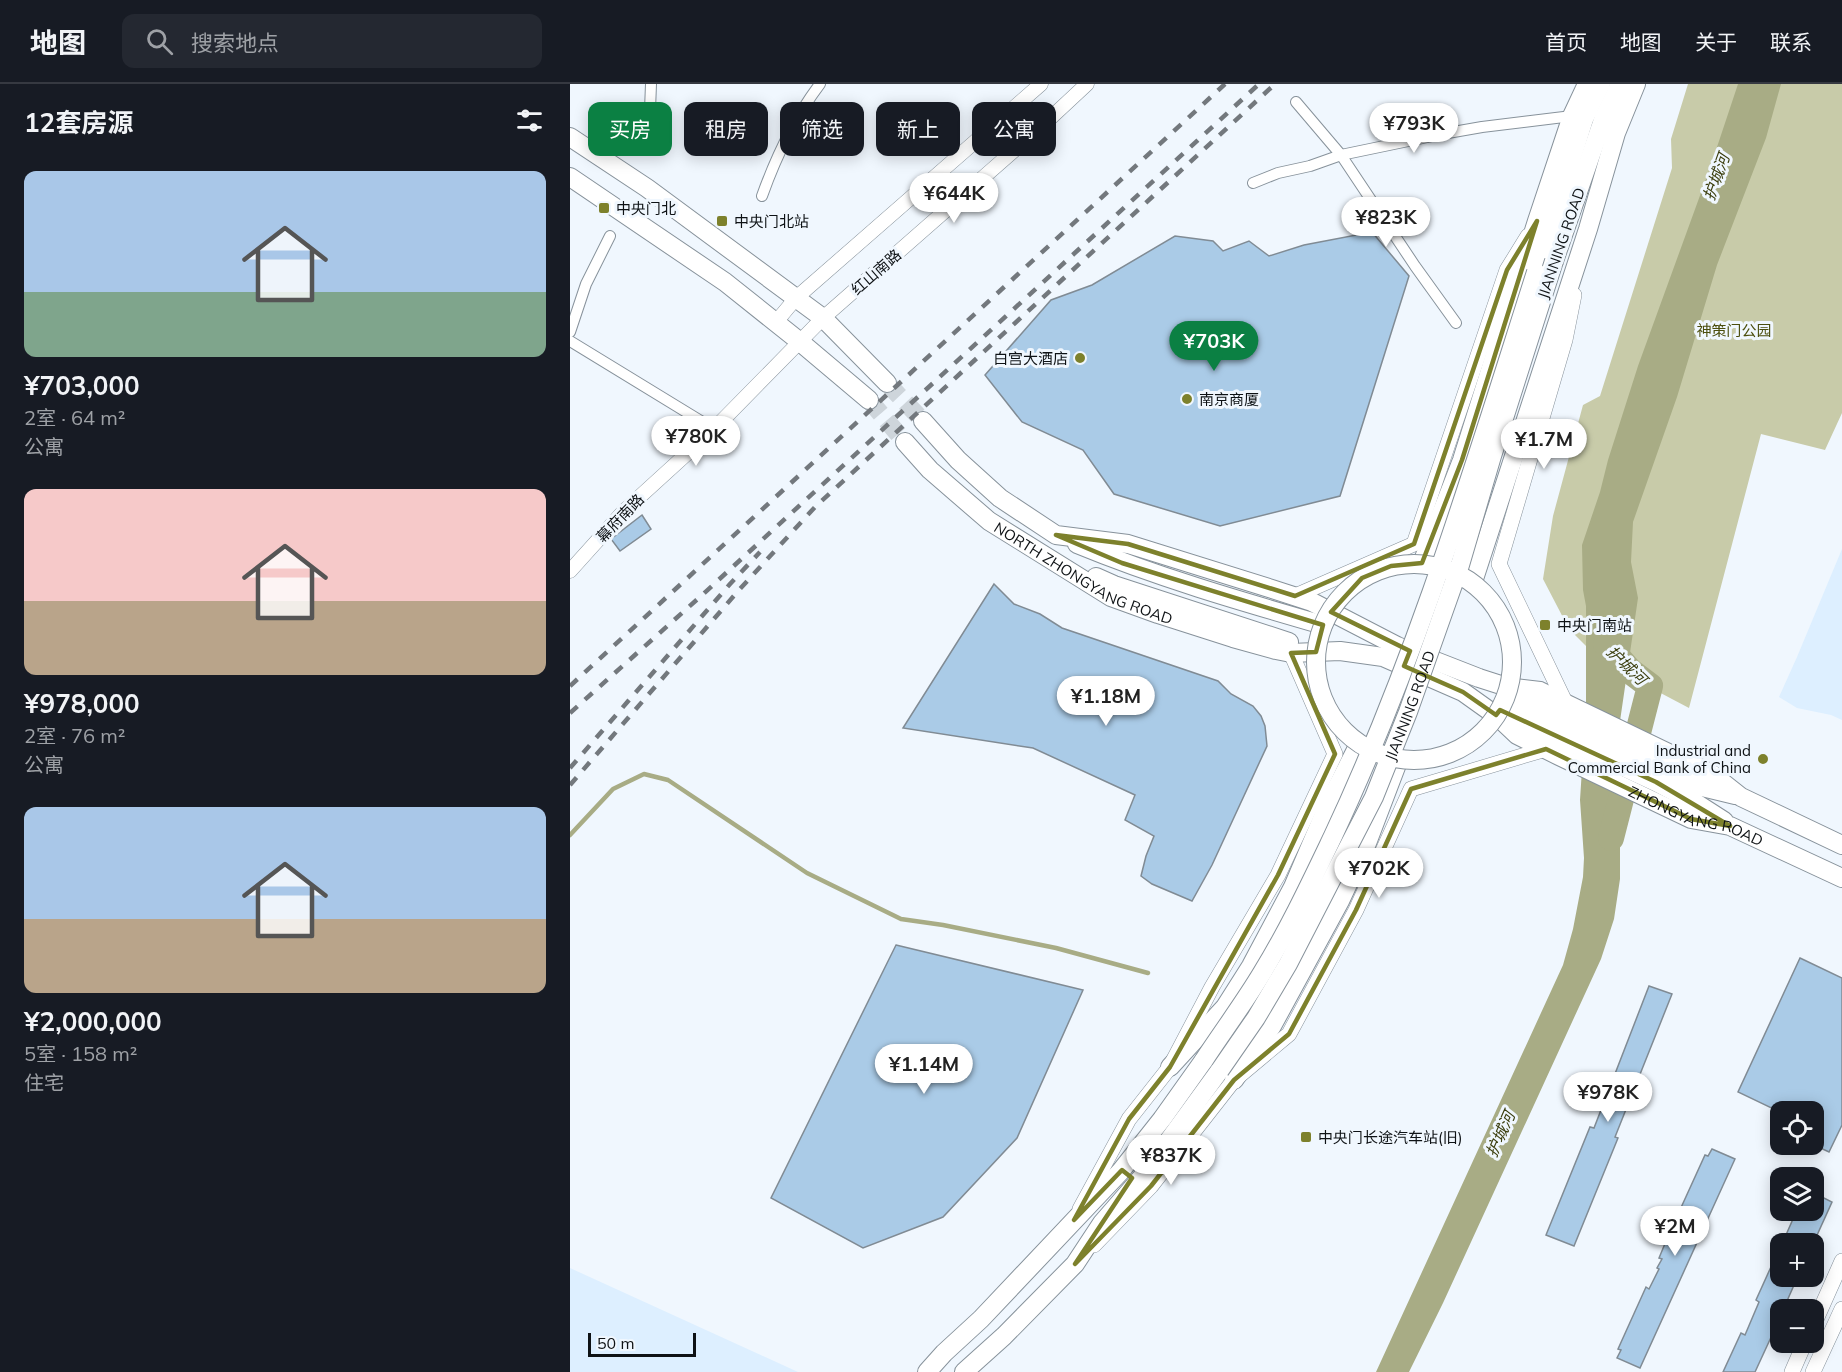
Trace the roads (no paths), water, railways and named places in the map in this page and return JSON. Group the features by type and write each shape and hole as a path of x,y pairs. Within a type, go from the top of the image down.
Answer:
{"main road":[{"path":"1422,563 1462,460 1537,220 1572,116 1587,84"},
{"name":"JIANNING ROAD","path":"964,1372 1004,1336 1075,1264 1102,1223 1227,1075 1256,1018 1288,964 1374,797 1400,733 1460,565 1554,261 1597,111 1601,84"},
{"name":"JIANNING ROAD","path":"937,1368 1120,1172 1162,1119 1262,972 1307,891 1356,789 1390,705 1458,516 1584,119 1597,111 1620,84"},
{"path":"1473,582 1588,229 1616,133 1636,84"},
{"path":"570,137 647,188 823,318 887,383"},
{"path":"570,177 725,282 869,400"},
{"path":"1295,596 1414,544 1507,270 1537,220"},
{"path":"1566,704 1499,564 1565,340 1588,229"},
{"name":"NORTH ZHONGYANG ROAD","path":"923,422 958,460 1000,498 1056,535 1128,544 1295,596"},
{"name":"NORTH ZHONGYANG ROAD","path":"905,442 930,470 989,521 1111,597 1233,639 1291,652"},
{"path":"1056,535 1122,563 1323,625"},
{"path":"1049,557 1114,585 1316,651"},
{"path":"1422,563 1449,569 1473,582 1494,605 1508,632 1513,663 1503,702 1482,733 1457,750 1429,759 1399,759 1378,754 1359,744 1339,726 1325,703 1317,677 1316,651 1323,625 1339,598 1362,578 1391,566 1422,563"},
{"path":"1295,596 1312,602 1397,646 1479,678 1507,687 1540,692 1601,721 1665,768 1696,802 1730,826"},
{"name":"ZHONGYANG ROAD","path":"1291,652 1340,651 1383,657 1463,692 1498,717 1517,735 1691,819 1730,826 1842,878"},
{"path":"1170,1066 1212,987 1278,875 1335,754 1291,652"},
{"path":"1503,702 1665,768 1702,787 1741,796 1842,845"},
{"path":"1074,1220 1129,1119 1170,1066 1225,1007 1251,966 1293,887 1328,805 1359,744"},
{"path":"1227,1075 1289,1034 1356,910 1411,789 1546,749"},
{"path":"1227,1075 1272,1026 1310,959 1367,843 1399,759"},
{"path":"1824,1302 1842,1261"},
{"path":"1813,1372 1842,1309"},
{"path":"1792,1372 1800,1353"}],"street":[{"path":"650,102 651,84"},
{"path":"762,196 775,160 820,84"},
{"path":"776,322 796,298 1041,84"},
{"name":"红山南路","path":"799,341 1087,84"},
{"path":"1296,102 1341,155 1414,266 1456,323"},
{"path":"1253,183 1278,173 1310,166 1341,155 1472,129 1572,116"},
{"path":"570,332 586,284 610,236"},
{"path":"570,341 714,429"},
{"name":"幕府南路","path":"570,571 624,511 714,429 799,341"}],"water":[{"path":"1738,84 1781,84 1766,138 1717,265 1677,397 1633,522 1631,562 1638,598 1620,721 1620,879 1614,919 1601,959 1409,1372 1376,1372 1563,965 1573,929 1583,877 1584,858 1580,800 1586,707 1586,606 1583,590 1582,545 1638,366"}],"waterway":[{"name":"护城河","path":"1606,644 1630,671 1650,686 1611,838"},
{"path":"570,835 613,789 644,774 668,780 807,873 901,919 943,925 1056,948 1148,973"}],"tunnel":[{"path":"887,383 923,421"},
{"path":"869,400 905,442"}],"railway":[{"path":"570,686 1225,84"},
{"path":"570,713 701,596 1259,84"},
{"path":"570,785 739,590 815,507 1275,84"},
{"path":"570,768 760,552"}],"place":[{"name":"中央门北","path":"604,208"},
{"name":"中央门北站","path":"722,221"},
{"name":"白宫大酒店","path":"1080,358"},
{"name":"南京商厦","path":"1187,399"},
{"name":"中央门南站","path":"1545,625"},
{"name":"Industrial and Commercial Bank of China","path":"1763,759"},
{"name":"中央门长途汽车站(旧)","path":"1306,1137"}],"park label":[{"name":"神策门公园","path":"1734,330"}]}
